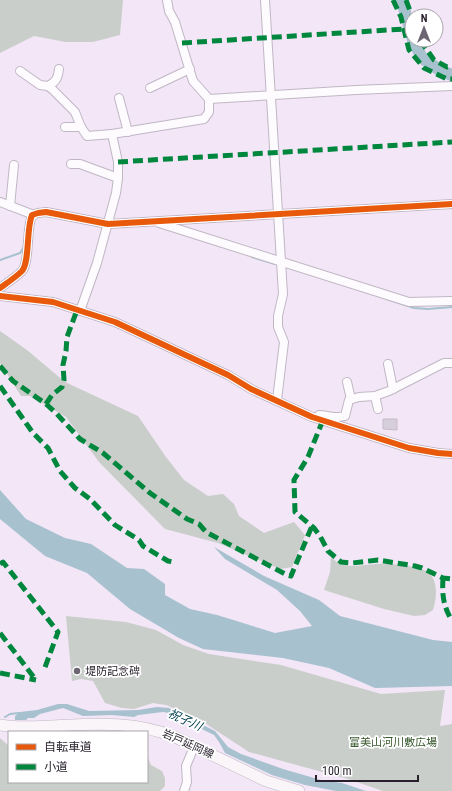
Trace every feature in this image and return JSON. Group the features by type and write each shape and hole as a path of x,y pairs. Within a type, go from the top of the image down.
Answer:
{"main road":[{"name":"岩戸延岡線","path":"0,726 39,727 100,724 132,725 162,732 266,781 295,791"}],"street":[{"path":"48,86 75,112 86,136 128,132 204,119 209,112 209,99 193,81 175,22 169,11 167,0"},
{"path":"265,0 283,294 278,316 278,327 284,342 277,400"},
{"path":"20,70 40,86 48,86 55,82 59,69"},
{"path":"150,88 190,69"},
{"path":"209,99 452,86"},
{"path":"119,98 128,132"},
{"path":"65,127 81,127"},
{"path":"80,311 97,263 116,193 118,162 112,134"},
{"path":"71,164 80,164 118,178"},
{"path":"10,206 14,165"},
{"path":"0,202 34,215"},
{"path":"0,288 23,270 26,263 28,223 32,216 46,212 108,224 452,204"},
{"path":"155,222 409,302 452,301"},
{"path":"0,296 53,302 115,322 228,375 251,389 316,418 409,448 452,454"},
{"path":"316,418 319,415 339,418 345,416 349,400 351,399 375,396 393,389 444,363 452,363"},
{"path":"388,364 393,389"},
{"path":"347,382 351,399"},
{"path":"375,396 378,409"},
{"path":"184,791 187,782 186,766 194,747"}],"green space":[{"path":"0,0 123,0 120,35 93,42 66,42 34,36 0,53"},
{"path":"0,331 27,350 65,382 138,416 184,480 208,496 223,494 234,504 239,516 264,533 294,522 305,535 292,567 280,569 218,543 165,529 99,462 66,417 30,396 21,396 0,363"},
{"path":"331,557 340,564 349,566 391,564 413,567 426,571 433,578 436,589 433,610 425,615 414,616 384,609 324,590 330,572"},
{"name":"富美山河川敷広場","path":"66,616 126,622 156,630 183,645 209,654 281,665 381,694 445,690 440,726 452,724 452,791 383,791 348,779 249,752 197,718 166,705 153,703 134,709 122,708 105,703 93,681 81,679 72,681"},
{"path":"0,738 8,745 8,783 148,783 148,758 151,765 162,771 165,778 165,786 160,791 0,791"}],"water":[{"path":"0,490 26,519 65,538 91,544 127,568 144,569 165,584 165,595 190,609 217,615 275,633 312,626 300,611 277,590 225,559 214,547 264,576 319,600 340,616 433,640 452,642 452,686 375,688 329,668 283,658 203,649 179,638 130,609 87,573 45,556 0,519"},
{"path":"58,704 67,704 89,711 138,710 157,707 169,708 215,731 228,747 241,754 283,769 321,780 342,783 366,791 336,791 305,785 272,775 225,753 214,735 169,713 163,712 138,715 134,717 112,715 83,716 63,708 40,714 34,718 28,718 26,720 15,720 15,716 20,712 37,710"}],"building":[{"path":"383,419 397,419 397,430 383,429"}],"waterway":[{"path":"399,0 404,8"},
{"path":"417,48 422,58 441,71 452,75"},
{"path":"0,260 20,253 24,247"},
{"path":"252,257 275,264"},
{"path":"387,299 414,308 428,309 452,307"},
{"name":"祝子川","path":"5,717 10,714 19,713"}],"marked path":[{"path":"393,0 401,17 409,50 424,68 447,79 452,79"},
{"path":"406,0 409,8"},
{"path":"182,43 404,29"},
{"path":"426,48 434,60 447,67 452,66"},
{"path":"118,162 452,142"},
{"path":"46,404 52,395 62,387 64,380 63,365 67,337 77,310"},
{"path":"0,366 13,381 46,404 56,413 80,439 103,453 150,493 187,519 199,524 206,532 287,575 291,576 312,526"},
{"path":"0,386 33,433 48,448 60,471 75,488 90,499 115,525 139,540 143,546 168,561 173,562"},
{"path":"323,420 308,457 294,480 295,512 314,528 328,551 341,562 352,563 378,560 415,566 443,578 452,579"},
{"path":"0,564 3,562 58,632 44,670"},
{"path":"443,578 444,600 452,621"},
{"path":"0,633 36,680"},
{"path":"0,673 36,680"}],"cycle path":[{"path":"0,288 22,271 26,260 30,221 32,215 38,213 46,212 108,224 452,204"},
{"path":"0,296 53,302 115,322 228,375 251,389 312,417 409,448 452,454"}],"place":[{"name":"堤防記念碑","path":"77,671"}]}
